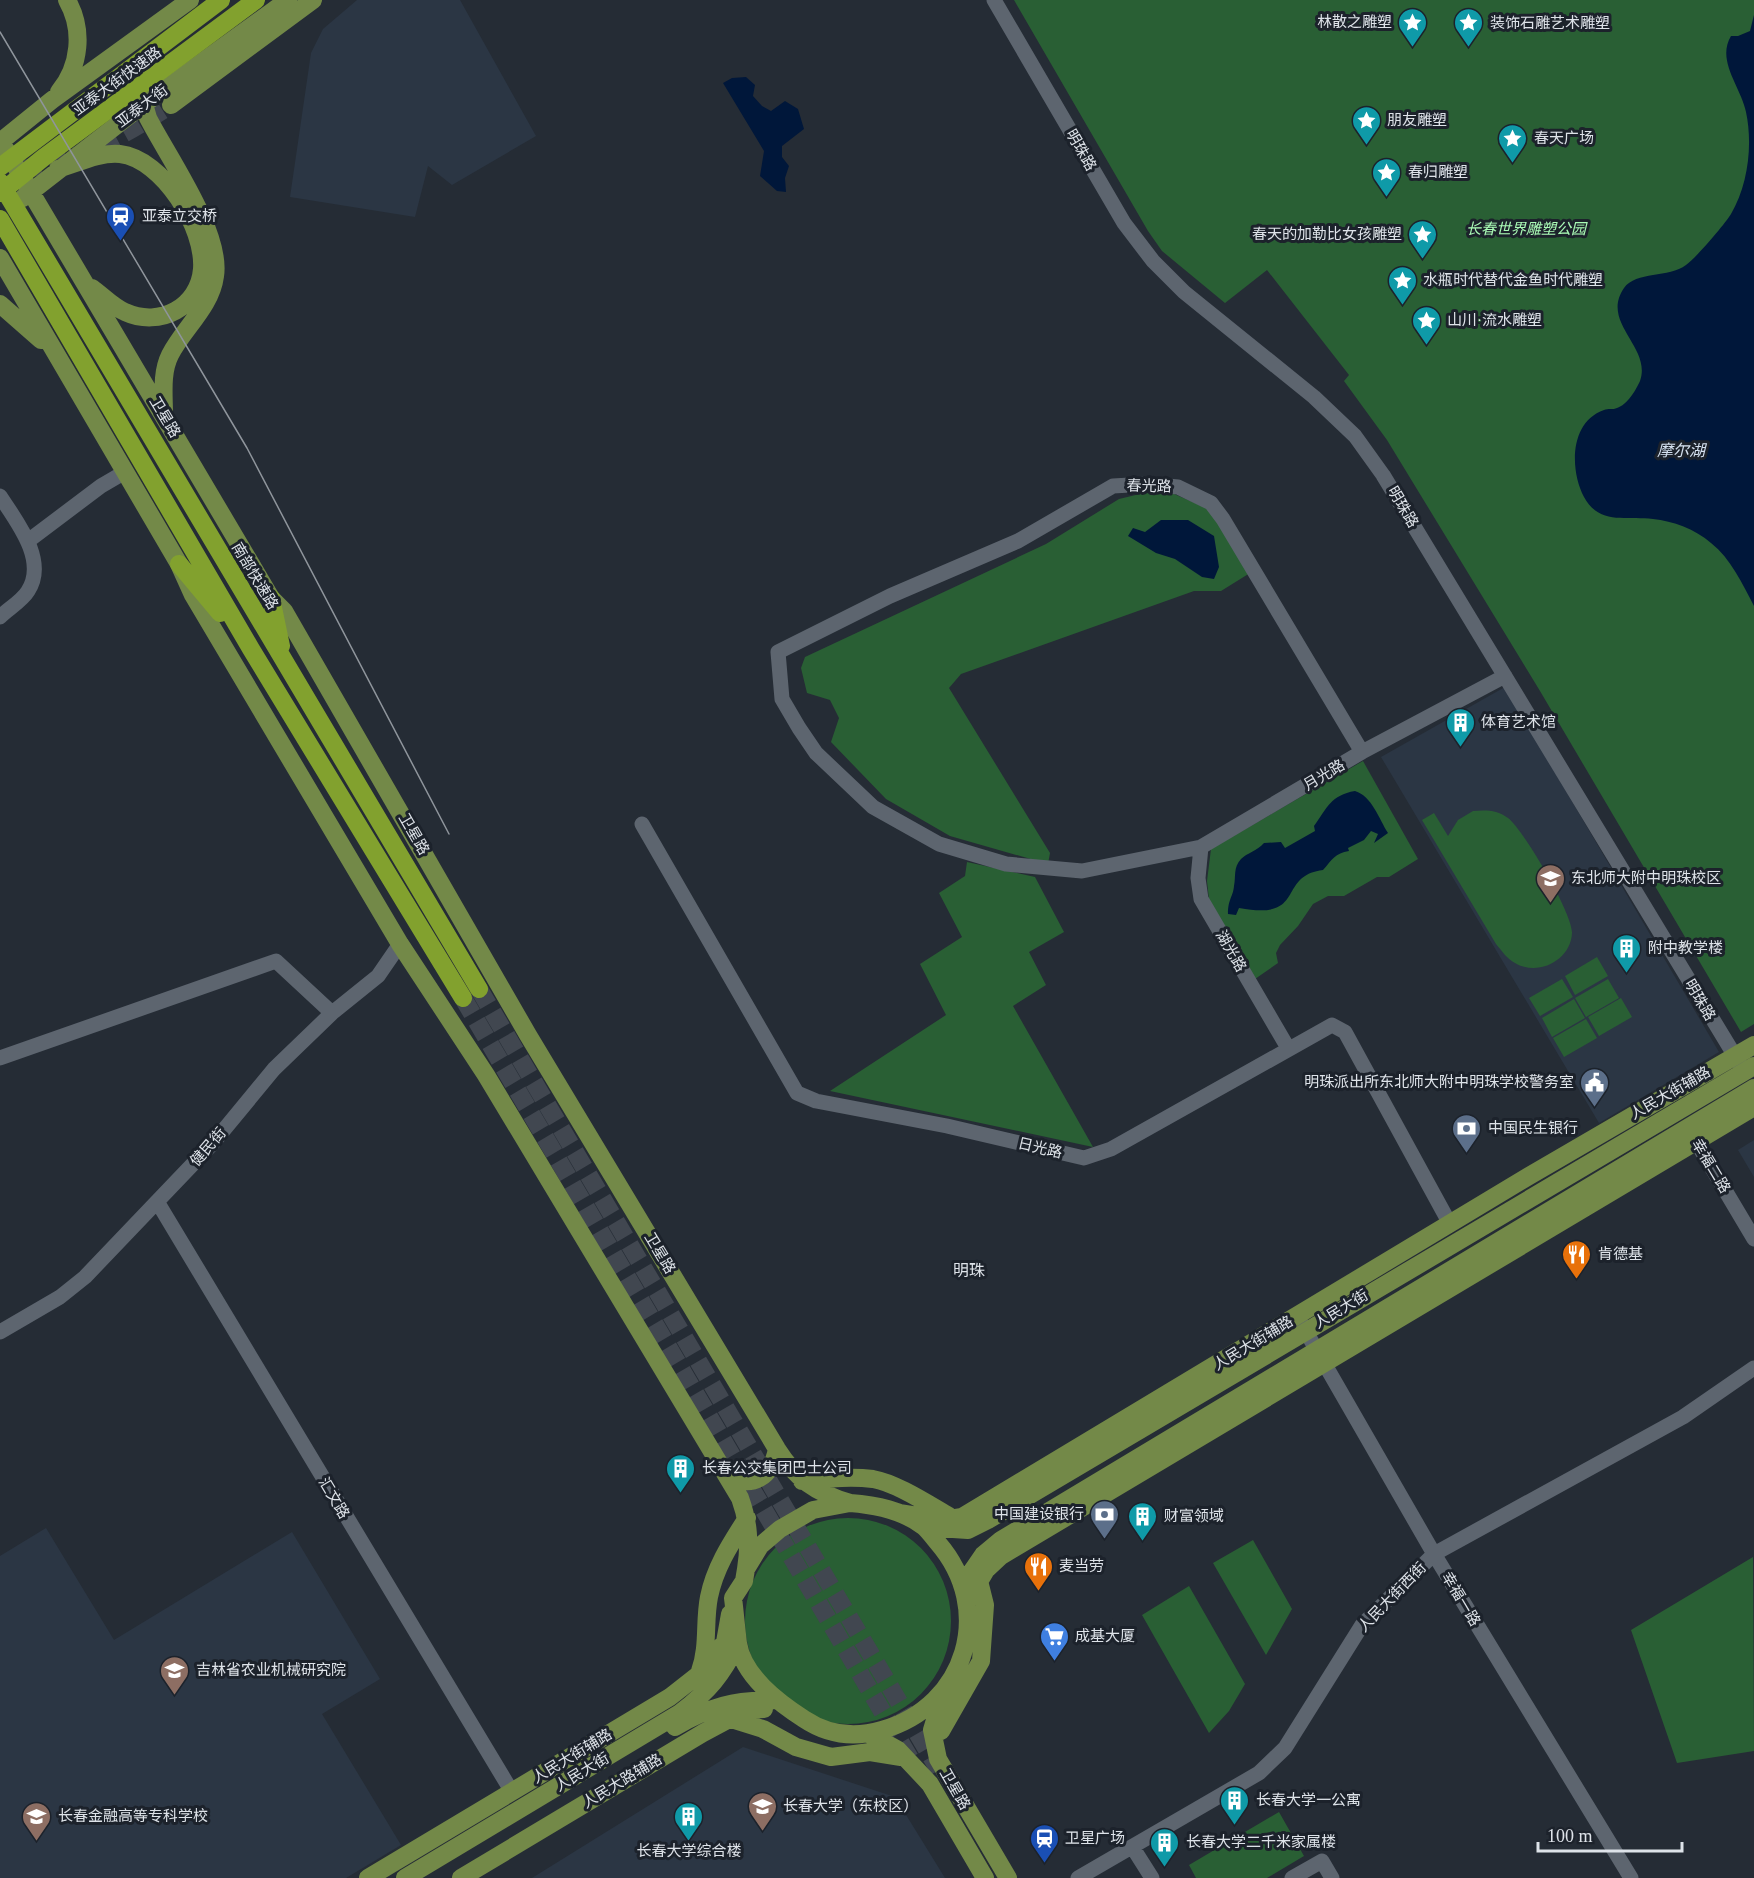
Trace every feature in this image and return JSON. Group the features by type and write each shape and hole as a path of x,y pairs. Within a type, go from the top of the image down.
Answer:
{"highway":[{"name":"亚泰大街快速路","path":"0,167 222,0"},
{"name":"亚泰大街快速路","path":"0,193 43,158 256,0"},
{"name":"南部快速路","path":"0,182 479,989"},
{"path":"0,217 251,649 463,998"},
{"path":"179,564 251,649"},
{"path":"271,598 284,660"}],"main road":[{"path":"52,100 70,75 76,58 78,37 67,0"},
{"path":"0,141 52,100 190,0"},
{"name":"亚泰大街","path":"0,217 58,169 144,104 288,0"},
{"path":"171,105 313,0"},
{"path":"144,104 148,118 210,233 216,265 215,277 206,302 166,363 163,389 164,416"},
{"name":"卫星路","path":"0,141 271,598 284,612 528,1035 790,1470 814,1490 850,1503"},
{"path":"58,169 108,154 141,160 161,175 171,189 193,227 201,252 202,267 197,289 184,306 162,318 150,318 124,312 83,280"},
{"path":"0,258 51,350 179,564 193,595 400,944 492,1085 727,1475 747,1518 750,1543 744,1581 733,1598 738,1643 754,1678 775,1700 821,1730 847,1734 869,1734 900,1725 924,1711 944,1691 958,1667 967,1640 967,1602 971,1582"},
{"path":"2,306 51,350"},
{"name":"人民大街辅路","path":"899,1513 943,1520 962,1517 1301,1323 1449,1224 1670,1092 1744,1064 1754,1045"},
{"name":"人民大街","path":"923,1526 968,1530 975,1527 1301,1323 1678,1109 1744,1064"},
{"name":"人民大街","path":"971,1582 983,1555 1001,1540 1320,1357 1692,1135 1754,1088"},
{"path":"1692,1135 1754,1107"},
{"path":"727,1475 742,1482 751,1482 769,1470 774,1463 777,1449"},
{"path":"802,1481 837,1478 875,1480 915,1497 953,1519"},
{"path":"746,1569 760,1546 780,1529 813,1510 850,1503 875,1505 899,1513 923,1526 971,1582 985,1605 981,1662 946,1717 934,1746"},
{"path":"698,1675 708,1637 709,1598 724,1554 747,1518"},
{"name":"人民大街辅路","path":"368,1878 670,1697 698,1675 725,1642 733,1598"},
{"name":"人民大街","path":"405,1878 680,1713 706,1693 722,1674 738,1643"},
{"name":"卫星路","path":"944,1691 932,1730 934,1746 946,1775 1008,1878"},
{"name":"人民大街","path":"424,1878 686,1721 740,1700 775,1700"},
{"name":"人民大路辅路","path":"461,1878 731,1719 755,1709 791,1710"},
{"path":"731,1719 763,1729 796,1747 831,1756 870,1752 894,1754 907,1760"},
{"name":"卫星路","path":"869,1734 898,1750 930,1784 985,1878"}],"street":[{"name":"明珠路","path":"994,0 1130,231 1153,261 1184,292 1299,384 1355,436 1383,475 1744,1064"},
{"path":"28,541 100,486 125,472"},
{"name":"春光路","path":"1201,847 1082,871 1006,864 939,844 873,807 816,753 782,699 778,652 890,596 1018,541 1113,486 1147,484 1178,486 1211,503 1223,519 1362,752"},
{"path":"0,496 28,541 32,553 32,579 28,592 0,617"},
{"name":"月光路","path":"1201,847 1362,752 1448,705 1470,697 1503,673"},
{"name":"日光路","path":"642,824 796,1093 816,1101 947,1126 1084,1158 1111,1149 1332,1025 1345,1032 1449,1224"},
{"name":"湖光路","path":"1201,847 1198,878 1201,899 1288,1048"},
{"name":"健民街","path":"0,1332 60,1297 86,1277 213,1143 274,1069 332,1013 378,976 400,944"},
{"path":"0,1058 276,961 332,1013"},
{"name":"幸福二路","path":"1670,1092 1692,1135 1754,1239"},
{"name":"汇文路","path":"158,1203 512,1792"},
{"name":"幸福一路","path":"1301,1323 1434,1554 1631,1878"},
{"name":"人民大街西街","path":"1078,1878 1259,1773 1285,1748 1362,1625 1434,1554 1683,1417 1754,1368"},
{"path":"1133,1848 1152,1878"},
{"path":"1292,1878 1322,1861 1332,1878"}],"shaded area":[{"path":"357,0 460,0 536,136 452,185 428,166 415,217 290,197 311,53 323,29"},
{"name":"东北师大附中明珠校区","path":"1505,687 1719,1052 1599,1123 1381,757"},
{"path":"1754,1140 1754,1177 1738,1150"},
{"name":"吉林省农业机械研究院","path":"46,1528 114,1640 292,1532 380,1679 322,1714 401,1845 346,1878 0,1878 0,1556"},
{"name":"长春大学（东校区）","path":"743,1747 895,1797 945,1878 532,1878"}],"green space":[{"name":"长春世界雕塑公园","path":"1014,0 1754,0 1754,1024 1741,1032 1540,691 1387,440 1344,381 1349,375 1267,270 1225,303 1162,251 1148,231"},
{"path":"1144,493 1174,494 1209,509 1250,573 1221,591 1194,591 961,674 949,688 1050,853 1048,864 950,836 886,799 831,742 839,718 830,700 807,693 801,668 805,657 1046,544 1119,499"},
{"path":"1363,761 1418,859 1389,877 1377,877 1344,896 1328,896 1313,904 1298,926 1280,945 1276,953 1278,963 1255,979 1209,899 1207,881 1211,849"},
{"path":"1473,811 1492,811 1508,818 1524,838 1556,891 1565,909 1572,933 1566,951 1552,963 1543,967 1524,967 1505,955 1496,944 1422,820 1434,813 1448,836 1458,820"},
{"path":"967,862 1035,877 1064,932 1029,952 1046,985 1013,1006 1093,1147 830,1091 946,1015 920,964 962,937 939,893 965,876"},
{"path":"1597,957 1608,976 1575,995 1565,976"},
{"path":"1562,979 1573,997 1540,1016 1529,998"},
{"path":"1608,979 1619,998 1586,1017 1575,998"},
{"path":"1621,998 1632,1017 1599,1036 1588,1017"},
{"path":"1574,999 1585,1018 1552,1037 1542,1018"},
{"path":"1586,1019 1597,1038 1564,1057 1553,1038"},
{"path":"848,1518 868,1520 887,1526 913,1542 927,1556 943,1582 949,1601 951,1621 949,1641 943,1660 927,1686 913,1700 887,1716 868,1722 848,1724 828,1722 809,1716 783,1700 769,1686 753,1660 747,1641 745,1621 747,1601 753,1582 769,1556 783,1542 809,1526 828,1520"},
{"path":"1253,1540 1292,1609 1266,1655 1213,1563"},
{"path":"1753,1557 1754,1751 1677,1763 1631,1630"},
{"path":"1189,1586 1245,1684 1229,1711 1209,1733 1142,1615"},
{"path":"1279,1812 1304,1856 1267,1878 1196,1878 1189,1865"}],"water":[{"name":"摩尔湖","path":"1754,15 1754,606 1736,572 1724,556 1698,534 1684,526 1668,522 1614,517 1597,512 1590,506 1579,486 1575,461 1579,436 1584,425 1604,410 1615,409 1628,401 1640,381 1642,369 1639,357 1618,313 1618,301 1624,288 1636,279 1671,272 1686,265 1717,233 1737,203 1748,164 1749,138 1746,112 1726,55 1731,36 1750,31"},
{"path":"746,77 755,85 753,96 762,106 771,111 785,101 798,109 804,129 782,146 782,157 789,166 785,178 786,192 777,191 760,176 764,151 723,83 732,78"},
{"path":"1161,520 1188,520 1214,536 1219,567 1214,579 1202,577 1175,559 1156,553 1128,536 1133,528 1145,532"},
{"path":"1355,791 1371,803 1388,833 1374,843 1378,834 1371,831 1364,840 1348,848 1349,851 1340,853 1323,870 1309,874 1300,880 1284,903 1275,908 1260,910 1239,908 1236,915 1228,914 1236,869 1241,859 1264,843 1281,842 1285,848 1315,831 1314,826 1330,803 1340,796"}],"tunnel":[{"path":"23,169 64,160 101,146 171,105"},
{"path":"479,989 939,1770"},
{"path":"463,998 912,1762"}],"tram line":[{"path":"0,32 247,448 449,834"}],"place":[{"name":"林散之雕塑","path":"1413,48"},
{"name":"装饰石雕艺术雕塑","path":"1469,48"},
{"name":"朋友雕塑","path":"1366,146"},
{"name":"春天广场","path":"1513,164"},
{"name":"春归雕塑","path":"1387,198"},
{"name":"亚泰立交桥","path":"121,242"},
{"name":"春天的加勒比女孩雕塑","path":"1423,260"},
{"name":"水瓶时代替代金鱼时代雕塑","path":"1402,306"},
{"name":"山川·流水雕塑","path":"1426,346"},
{"name":"体育艺术馆","path":"1460,748"},
{"name":"东北师大附中明珠校区","path":"1550,904"},
{"name":"附中教学楼","path":"1627,974"},
{"name":"明珠派出所东北师大附中明珠学校警务室","path":"1595,1108"},
{"name":"中国民生银行","path":"1467,1154"},
{"name":"肯德基","path":"1577,1280"},
{"name":"长春公交集团巴士公司","path":"681,1494"},
{"name":"中国建设银行","path":"1105,1540"},
{"name":"财富领域","path":"1143,1542"},
{"name":"麦当劳","path":"1038,1592"},
{"name":"成基大厦","path":"1054,1662"},
{"name":"吉林省农业机械研究院","path":"175,1696"},
{"name":"长春大学一公寓","path":"1235,1826"},
{"name":"长春大学（东校区）","path":"762,1832"},
{"name":"长春金融高等专科学校","path":"37,1842"},
{"name":"长春大学综合楼","path":"689,1842"},
{"name":"卫星广场","path":"1044,1864"},
{"name":"长春大学二千米家属楼","path":"1165,1868"}],"district":[{"name":"明珠","path":"969,1270"}]}
